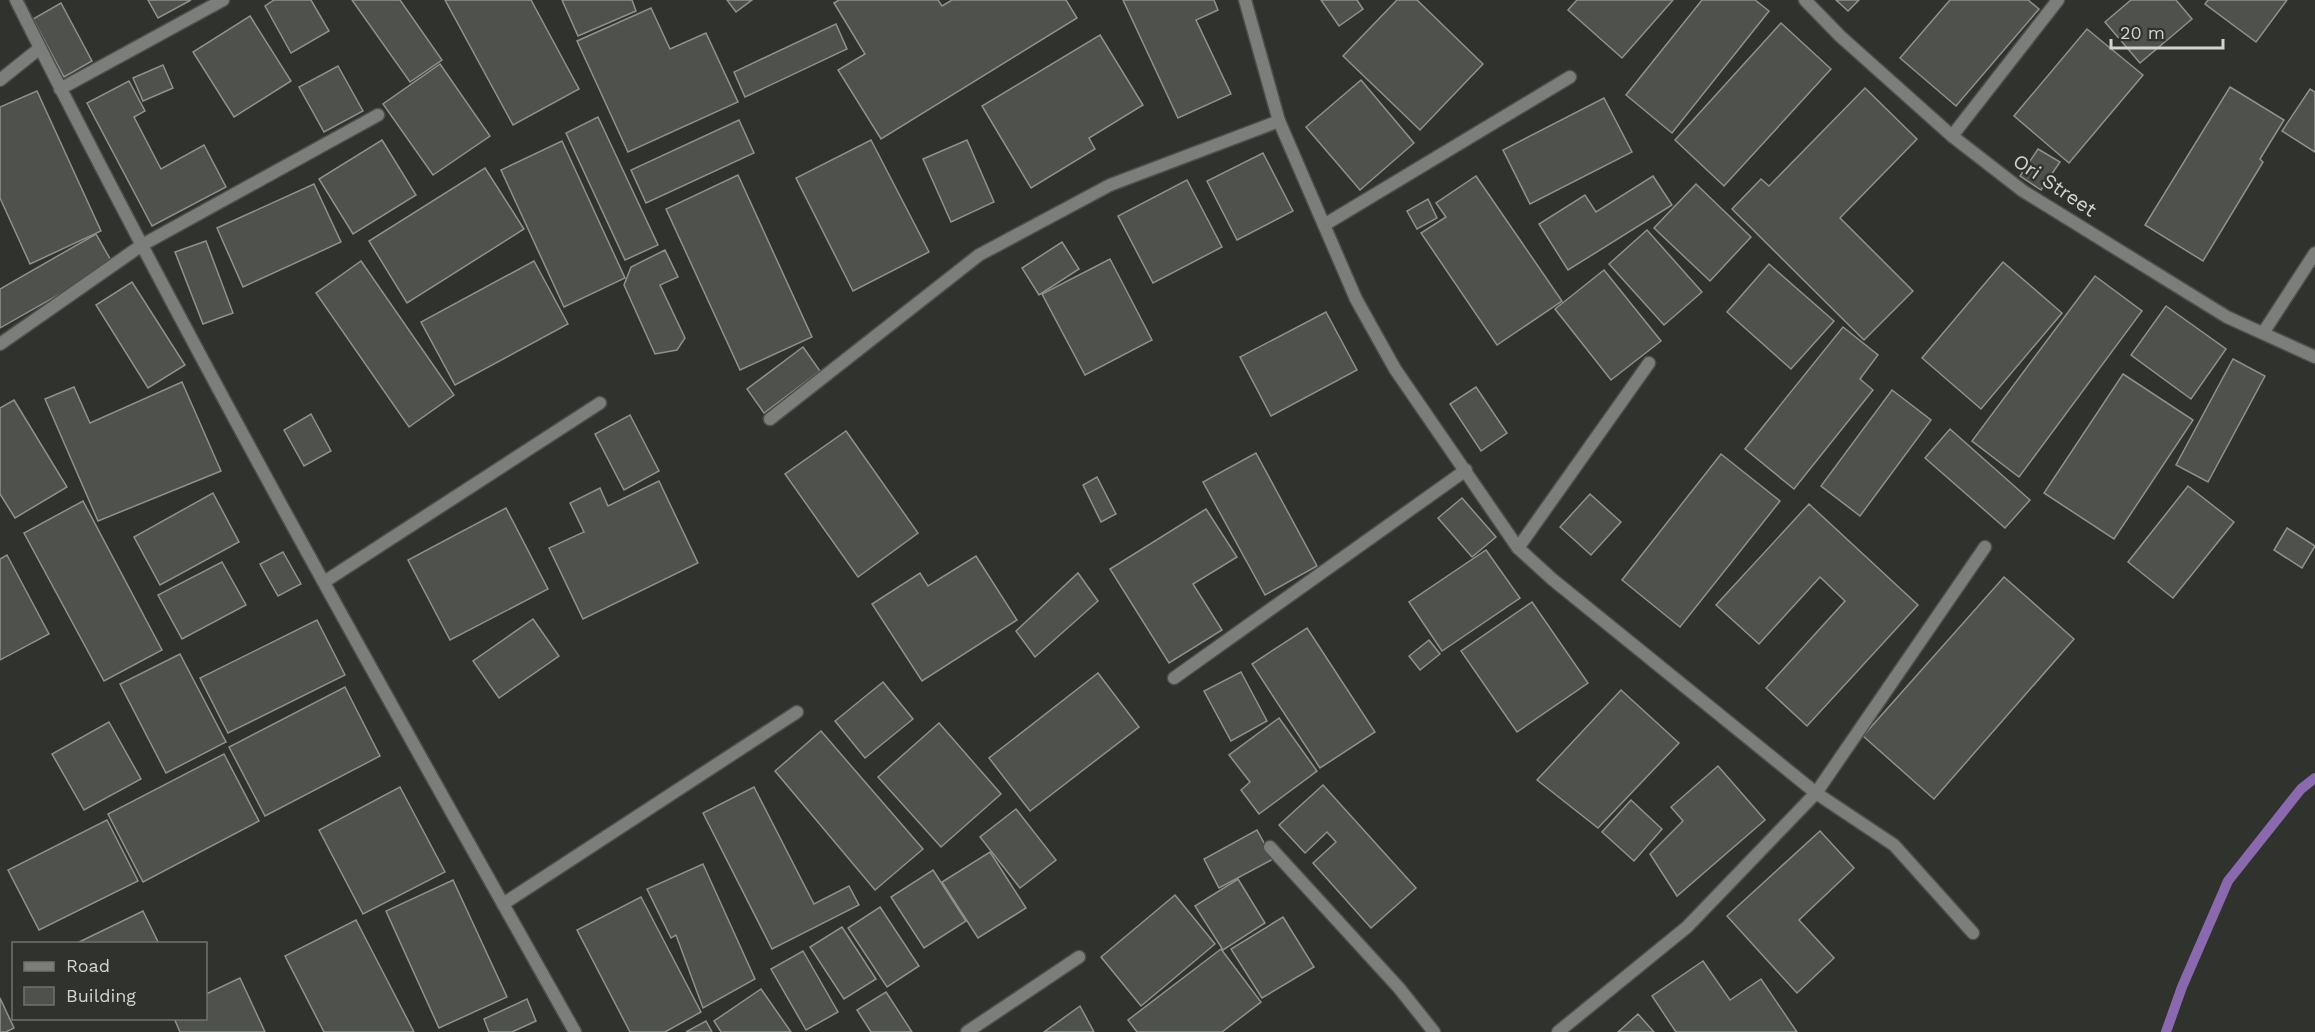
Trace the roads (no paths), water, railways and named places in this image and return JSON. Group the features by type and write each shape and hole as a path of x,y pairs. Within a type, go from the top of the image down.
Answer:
{"street":[{"path":"16,0 142,245 324,582 574,1032"},
{"path":"60,89 223,0"},
{"path":"1245,0 1279,121 1356,299 1395,369 1518,548 1552,579 1816,793 1894,845 1973,933"},
{"name":"Ori Street","path":"1805,0 1840,36 1952,136 2023,190 2227,317 2315,357"},
{"path":"1952,136 2058,0"},
{"path":"0,80 40,48"},
{"path":"1324,225 1570,77"},
{"path":"0,344 142,245 378,115"},
{"path":"770,419 979,255 1110,185 1279,121"},
{"path":"2263,333 2315,253"},
{"path":"1518,548 1649,363"},
{"path":"324,582 600,403"},
{"path":"1174,678 1466,470"},
{"path":"1558,1032 1687,927 1816,793 1985,547"},
{"path":"503,904 797,712"},
{"path":"1269,847 1399,988 1434,1032"},
{"path":"967,1032 1079,957"}],"waterway":[{"path":"2166,1032 2182,987 2228,881 2301,789 2315,778"}]}
